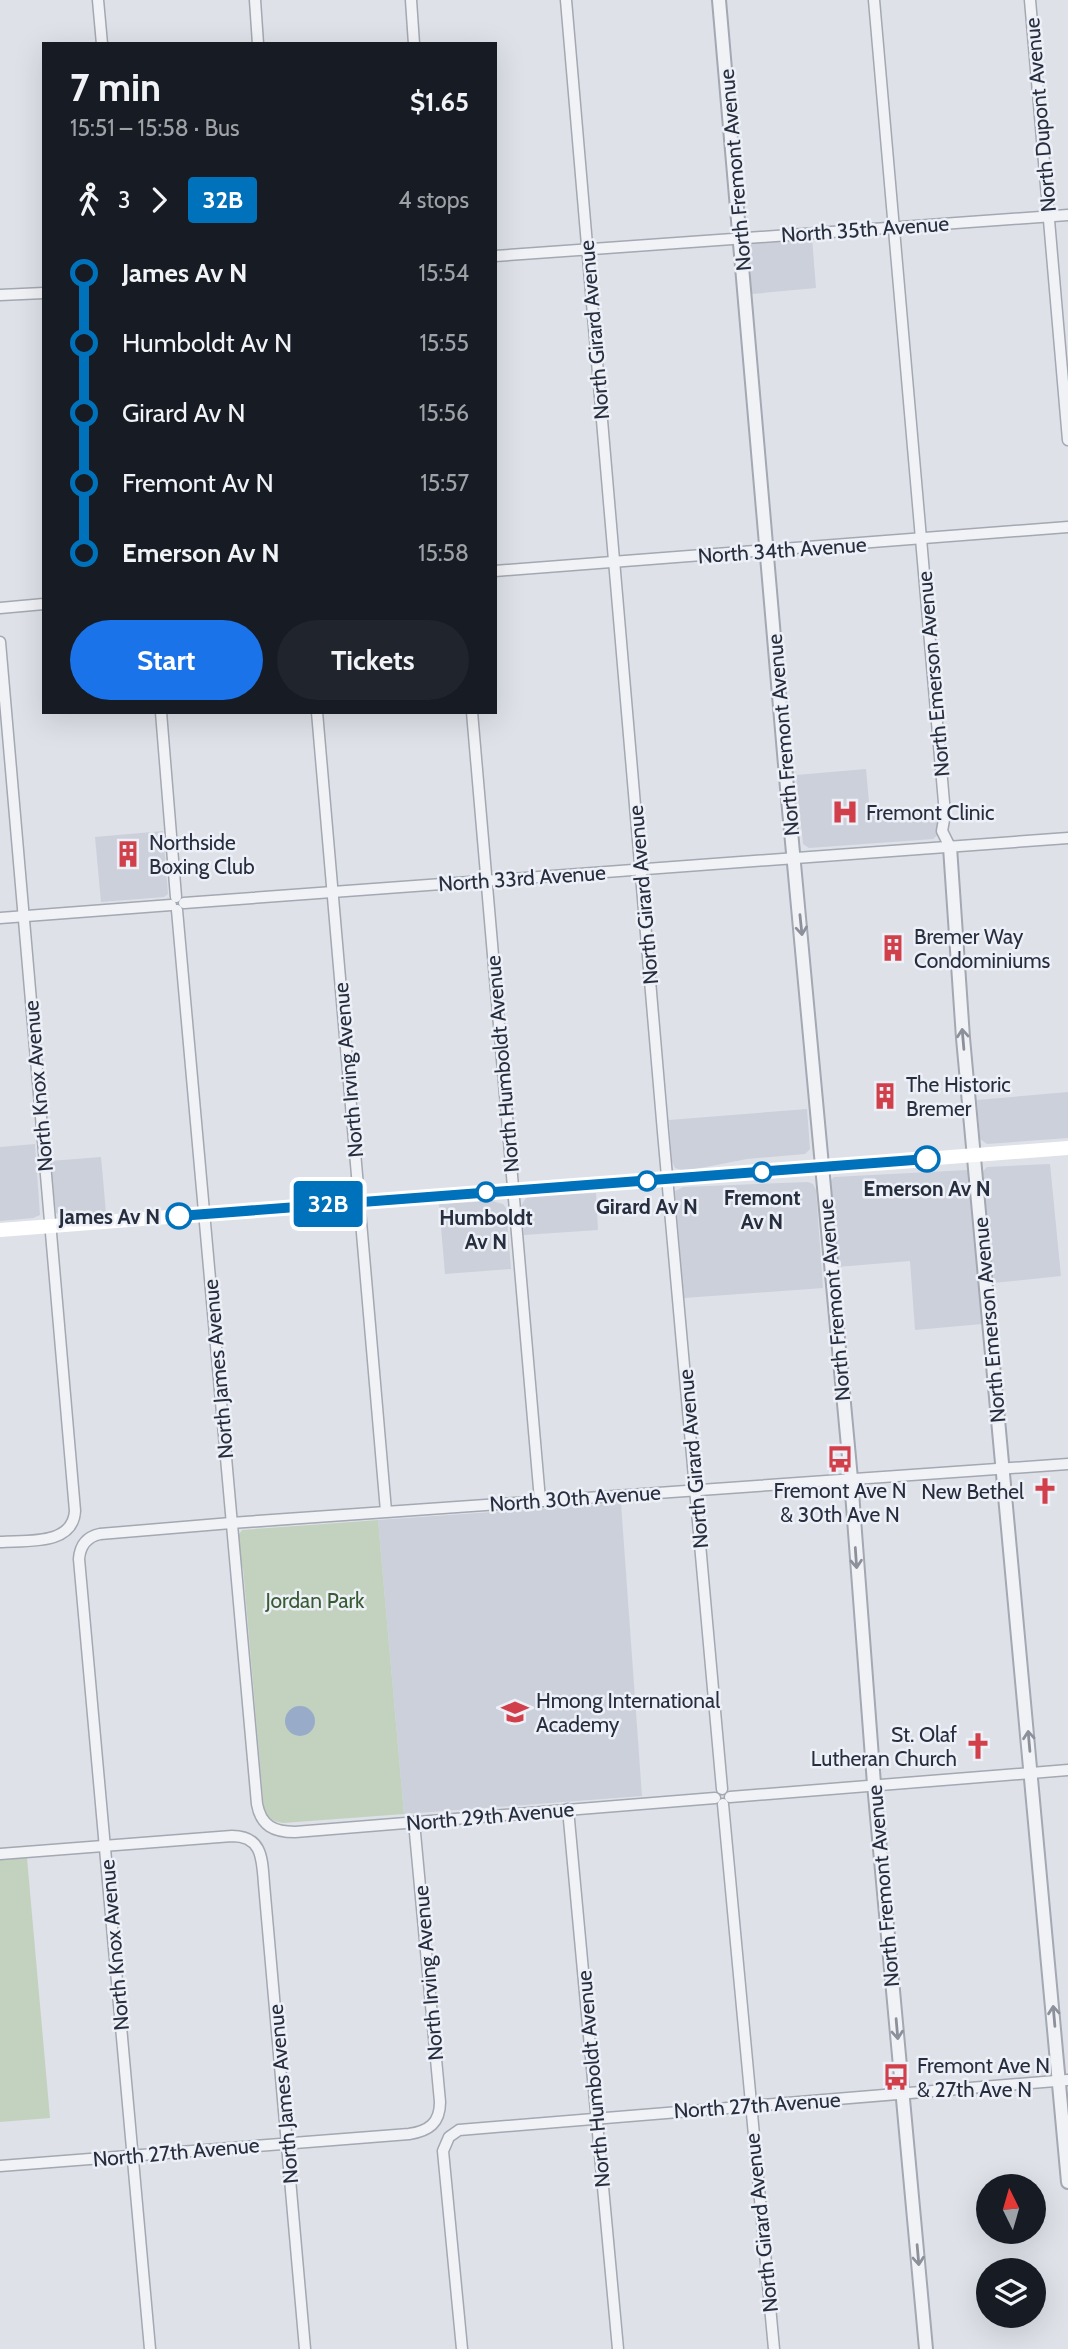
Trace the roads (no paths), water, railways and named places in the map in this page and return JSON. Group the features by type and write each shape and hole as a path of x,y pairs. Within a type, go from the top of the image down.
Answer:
{"main road":[{"path":"0,1230 1068,1148"}],"street":[{"path":"98,0 102,42"},
{"path":"255,0 258,42"},
{"path":"411,0 414,42"},
{"name":"North Girard Avenue","path":"566,0 667,1180 774,2349"},
{"name":"North Fremont Avenue","path":"719,0 821,1167 851,1479 874,1784 926,2349"},
{"name":"North Emerson Avenue","path":"874,0 945,814 942,831 950,847 974,1155 1031,1772 1064,2081 1068,2182"},
{"name":"North Dupont Avenue","path":"1030,0 1068,440"},
{"name":"North 35th Avenue","path":"497,256 1068,215"},
{"path":"0,295 42,293"},
{"name":"North 34th Avenue","path":"497,571 1068,527"},
{"path":"0,608 42,604"},
{"name":"North Knox Avenue","path":"0,642 75,1511 75,1520 70,1529 56,1537 0,1542"},
{"name":"North James Avenue","path":"161,714 257,1804 260,1817 267,1825"},
{"name":"North Irving Avenue","path":"317,714 386,1511"},
{"name":"North Humboldt Avenue","path":"472,714 540,1500"},
{"name":"North 33rd Avenue","path":"0,918 1068,838"},
{"name":"North 30th Avenue","path":"85,1542 100,1534 231,1523 1068,1464"},
{"name":"North Knox Avenue","path":"85,1542 81,1547 79,1559 150,2349"},
{"name":"North 29th Avenue","path":"267,1825 275,1830 295,1832 1068,1770"},
{"name":"North Humboldt Avenue","path":"568,1809 618,2349"},
{"name":"North Irving Avenue","path":"414,1822 440,2102 434,2124"},
{"name":"North James Avenue","path":"105,1846 232,1836 253,1841 262,1860 305,2349"},
{"path":"0,1854 105,1846"},
{"name":"North 27th Avenue","path":"462,2349 443,2151 449,2137 459,2130 1064,2081"},
{"name":"North 27th Avenue","path":"0,2166 419,2132 434,2124"}],"water":[{"path":"300,1706 306,1707 314,1715 314,1727 306,1735 300,1736 294,1735 286,1727 285,1721 286,1715 294,1707"}],"place":[{"name":"Fremont Clinic","path":"845,812"},
{"name":"Northside Boxing Club","path":"128,854"},
{"name":"Bremer Way Condominiums","path":"893,948"},
{"name":"The Historic Bremer","path":"885,1096"},
{"name":"Emerson Av N","path":"927,1159"},
{"name":"Fremont Av N","path":"762,1172"},
{"name":"Girard Av N","path":"647,1181"},
{"name":"Humboldt Av N","path":"486,1192"},
{"name":"James Av N","path":"179,1216"},
{"name":"Fremont Ave N & 30th Ave N","path":"840,1459"},
{"name":"New Bethel","path":"1045,1491"},
{"name":"Hmong International Academy","path":"515,1712"},
{"name":"St. Olaf Lutheran Church","path":"978,1746"},
{"name":"Fremont Ave N & 27th Ave N","path":"896,2077"}],"park label":[{"name":"Jordan Park","path":"315,1600"}]}
